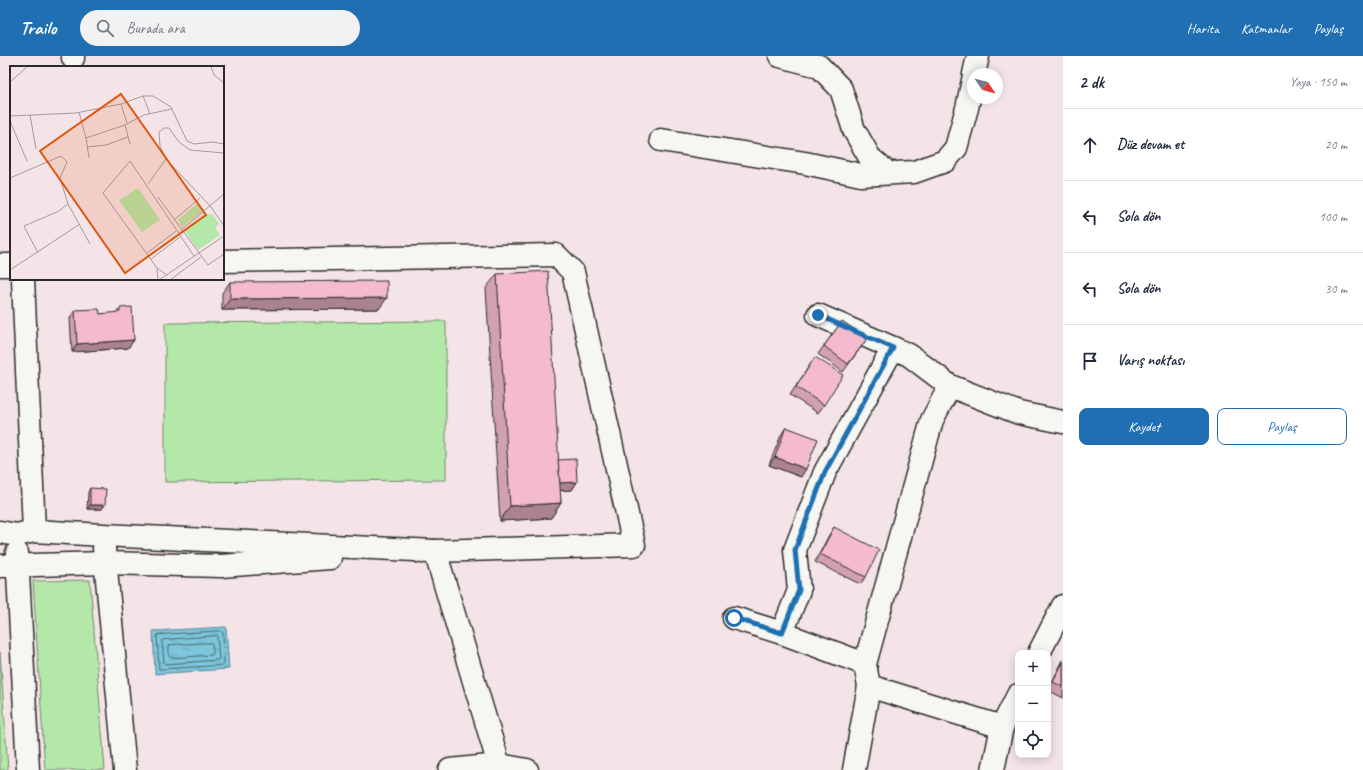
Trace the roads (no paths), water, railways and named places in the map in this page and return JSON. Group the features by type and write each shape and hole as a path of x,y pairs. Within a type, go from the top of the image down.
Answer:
{"street":[{"path":"780,56 827,61 841,88 854,130 870,158 888,173"},
{"path":"975,68 978,56"},
{"path":"661,140 797,162 861,175 914,172 945,161 956,148 968,104"},
{"path":"9,566 105,563 221,566 435,551 634,545 573,272 556,255 224,261"},
{"path":"23,280 17,533 9,566 28,770"},
{"path":"818,315 909,355 950,386 1019,413 1063,422"},
{"path":"782,633 799,590 795,550 825,472 893,348"},
{"path":"854,770 869,686 865,664 932,420 950,386"},
{"path":"17,533 103,535 435,551"},
{"path":"103,535 125,770"},
{"path":"435,551 499,765"},
{"path":"1041,650 1063,606"},
{"path":"734,618 782,633 865,664"},
{"path":"869,686 1002,727"},
{"path":"993,770 1002,727 1015,701"},
{"path":"450,770 499,765 527,770"}],"water":[{"path":"226,627 229,669 155,674 153,631"}]}
